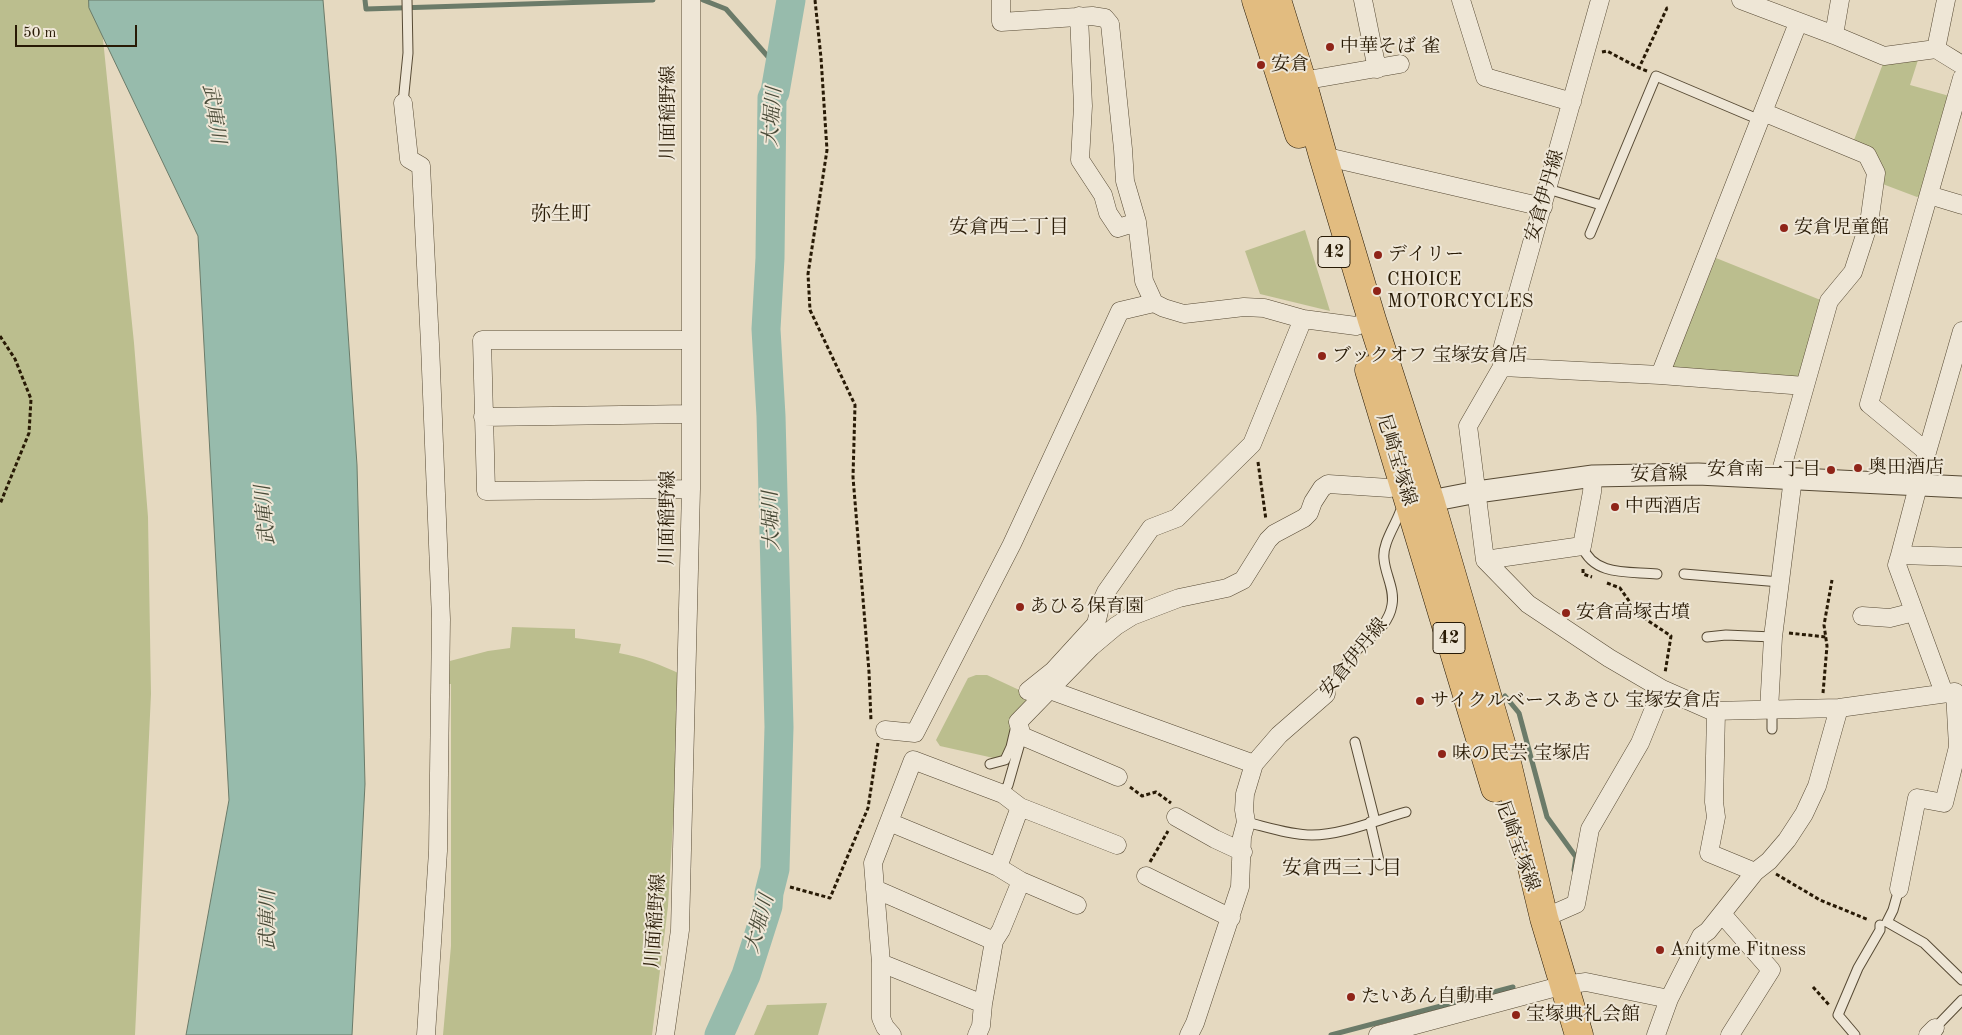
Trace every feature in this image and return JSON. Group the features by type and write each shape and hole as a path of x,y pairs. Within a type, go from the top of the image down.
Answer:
{"main road":[{"name":"尼崎宝塚線","path":"1256,0 1304,153 1364,323"},
{"name":"尼崎宝塚線","path":"1277,0 1323,156 1364,323 1414,497 1489,772 1544,918 1579,1035"}],"street":[{"name":"川面稲野線","path":"665,1035 680,930 691,489 691,0"},
{"path":"1001,0 1001,22 1085,11 1105,18 1110,24 1125,182 1137,222 1144,281 1154,303 1184,314 1244,307 1264,308 1303,319 1364,323"},
{"path":"1363,0 1377,69"},
{"path":"1461,0 1485,77 1572,102"},
{"name":"安倉伊丹線","path":"1485,560 1468,426 1502,367 1503,346 1600,0"},
{"path":"1742,0 1884,56 1936,49 1962,65"},
{"path":"1834,36 1840,0"},
{"path":"1936,49 1946,0"},
{"path":"1085,11 1080,160 1103,195 1108,213 1118,228 1137,222"},
{"path":"1660,375 1798,22"},
{"path":"1302,81 1400,64"},
{"path":"1927,452 1869,404 1962,78"},
{"path":"403,104 409,159 420,166 430,344 441,619 438,851 426,1035"},
{"path":"1762,116 1867,156 1876,173 1869,223 1853,272 1829,301 1805,386 1786,478 1780,582 1774,634 1769,710"},
{"path":"1323,156 1543,207"},
{"path":"1929,195 1962,205"},
{"path":"878,732 915,734 1012,544 1120,311 1154,303"},
{"path":"1028,691 1053,671 1096,624 1106,592 1151,528 1177,518 1252,444 1303,319"},
{"path":"1900,888 1917,798 1944,803 1958,747 1954,692 1914,612 1897,565 1962,331"},
{"path":"690,340 482,340 482,417 486,492 691,489"},
{"path":"1502,367 1660,375 1805,386"},
{"path":"482,417 690,414"},
{"name":"安倉線","path":"1477,492 1593,476 1698,474 1962,487"},
{"path":"1485,560 1582,546 1593,476"},
{"path":"1118,777 1022,736 1018,722 1091,647 1116,626 1132,616 1179,598 1227,588 1243,580 1268,540 1274,534 1304,518 1309,513 1313,502 1322,488 1328,484 1389,488 1414,497 1477,492"},
{"path":"1900,555 1962,557"},
{"path":"1485,560 1528,604 1609,658 1662,689 1716,712 1832,708 1954,692"},
{"path":"1862,616 1890,618 1914,612"},
{"path":"1544,918 1576,904 1590,829 1640,743 1662,689"},
{"path":"1050,690 1254,764"},
{"name":"安倉伊丹線","path":"1189,1035 1231,918 1240,887 1243,852 1242,837 1246,822 1244,810 1245,794 1254,764 1279,735 1326,694"},
{"path":"1656,1035 1669,999 1701,936 1708,931 1787,840 1804,814 1817,786 1832,708"},
{"path":"1716,712 1714,802 1716,816 1709,853 1760,869"},
{"path":"892,1035 885,1027 881,1018 880,964 873,863 913,760 1003,794 1020,807 1117,846"},
{"path":"998,867 1020,807"},
{"path":"1176,817 1243,852"},
{"path":"889,822 998,867 1021,881 1077,905"},
{"path":"1146,876 1231,918"},
{"path":"977,1035 981,1026 994,941 1001,930 1021,881"},
{"path":"875,889 994,941"},
{"path":"1722,914 1771,970 1730,1035"},
{"path":"880,964 983,1004"},
{"path":"1378,1035 1564,985 1586,982 1669,999"}],"lane":[{"path":"403,104 408,53 407,1"},
{"path":"1590,234 1656,76 1762,116"},
{"path":"1548,189 1601,205"},
{"name":"安倉伊丹線","path":"1326,694 1350,658 1362,645 1383,628 1388,618 1393,605 1384,550 1400,512 1414,497"},
{"path":"1582,546 1586,557 1600,566 1624,573 1657,574"},
{"path":"1684,574 1780,582"},
{"path":"1707,637 1774,634"},
{"path":"1769,710 1772,712 1772,729"},
{"path":"990,764 1005,760 1016,730 1022,736 1008,785 1003,794"},
{"path":"1355,742 1380,865"},
{"path":"1246,822 1312,835 1332,832 1406,812"},
{"path":"1900,888 1887,922 1924,943 1962,980"},
{"path":"1855,1035 1838,1015 1858,968 1880,930 1880,925"},
{"path":"1932,1031 1962,1000"}],"path":[{"path":"790,887 830,898 868,808 878,732 870,672 853,477 855,405 810,310 808,274 827,150 821,58 814,0"},
{"path":"1639,68 1667,8 1670,8"},
{"path":"1588,46 1604,53 1607,51 1656,76"},
{"path":"0,336 15,359 31,399 29,433 0,504"},
{"path":"1252,444 1256,447 1267,529"},
{"path":"1582,546 1580,556 1584,574 1592,577"},
{"path":"1832,580 1824,625 1827,646 1822,687 1832,708"},
{"path":"1602,581 1620,588 1638,614 1671,636 1662,689"},
{"path":"1774,634 1826,637"},
{"path":"1146,876 1144,871 1176,817"},
{"path":"1760,869 1780,877 1820,900 1880,925"},
{"path":"1813,987 1838,1015"}],"shaded area":[{"path":"0,0 99,0 134,343 148,517 151,694 135,1035 0,1035"},
{"path":"1918,60 1910,85 1953,97 1926,192 1917,197 1880,183 1868,154 1854,140 1884,61 1897,64"},
{"path":"1305,230 1330,311 1260,294 1245,251"},
{"path":"1716,258 1823,301 1802,373 1797,377 1677,372 1673,366"},
{"path":"512,627 575,629 575,638 621,644 619,653 651,662 682,675 668,906 652,1035 443,1035 451,946 451,684 447,684 446,662 488,651 510,648"},
{"path":"976,675 987,675 1030,695 1008,740 1006,752 998,759 940,746 936,740 968,678"},
{"path":"827,1003 818,1035 754,1035 767,1005"}],"water":[{"name":"武庫川","path":"89,0 323,0 336,155 357,465 365,784 352,1035 186,1035 229,800 198,236 89,8"}],"waterway":[{"path":"365,0 366,9 653,0"},
{"path":"703,0 726,9 778,68"},
{"name":"大堀川","path":"719,1035 746,975 768,906 775,869 779,727 771,416 766,329 770,258 772,98 775,92 791,0"},
{"path":"1505,696 1519,713 1547,817 1576,857 1574,870"},
{"path":"1331,1035 1513,987"}],"place":[{"name":"中華そば 雀","path":"1330,47"},
{"name":"安倉","path":"1261,65"},
{"name":"安倉児童館","path":"1784,228"},
{"name":"デイリー","path":"1378,255"},
{"name":"CHOICE MOTORCYCLES","path":"1377,291"},
{"name":"ブックオフ 宝塚安倉店","path":"1322,356"},
{"name":"奥田酒店","path":"1858,468"},
{"name":"安倉南一丁目","path":"1831,470"},
{"name":"中西酒店","path":"1615,507"},
{"name":"あひる保育園","path":"1020,607"},
{"name":"安倉高塚古墳","path":"1566,613"},
{"name":"サイクルベースあさひ 宝塚安倉店","path":"1420,701"},
{"name":"味の民芸 宝塚店","path":"1442,754"},
{"name":"Anityme Fitness","path":"1660,950"},
{"name":"たいあん自動車","path":"1351,997"},
{"name":"宝塚典礼会館","path":"1516,1015"}],"district":[{"name":"弥生町","path":"561,215"},
{"name":"安倉西二丁目","path":"1009,228"},
{"name":"安倉西三丁目","path":"1342,869"}]}
